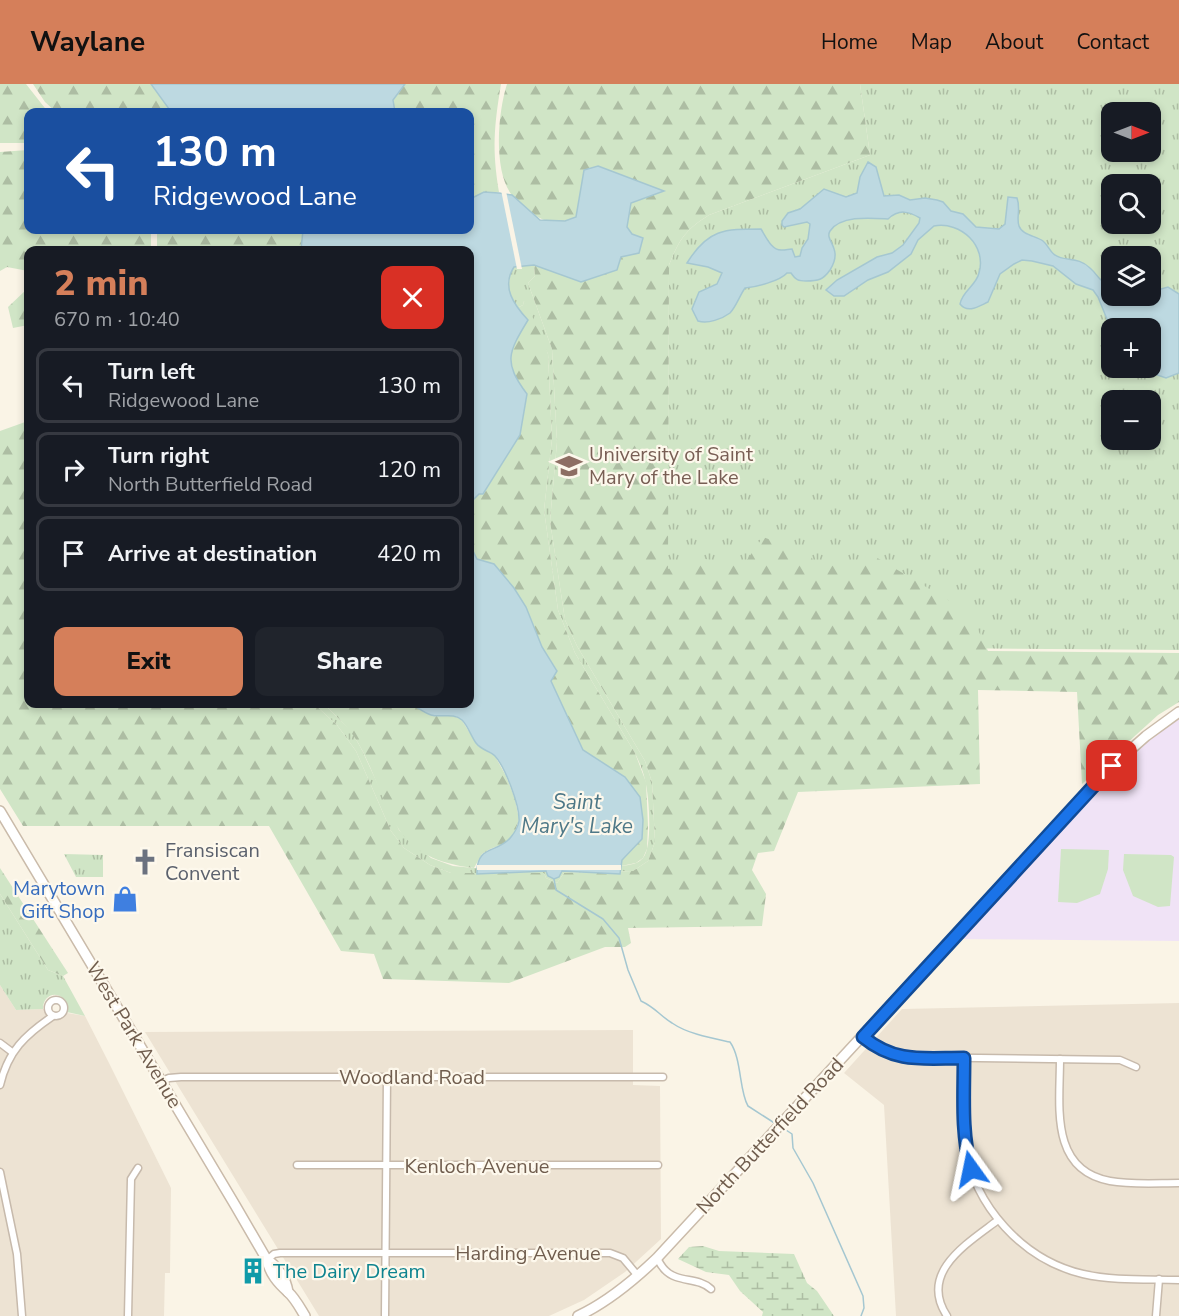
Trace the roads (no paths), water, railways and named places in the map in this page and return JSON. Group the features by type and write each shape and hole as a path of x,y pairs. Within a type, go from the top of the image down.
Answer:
{"main road":[{"name":"North Butterfield Road","path":"578,1316 604,1302 657,1258 1112,766 1146,736 1179,712"},
{"name":"West Park Avenue","path":"0,811 162,1081 267,1260 268,1267 304,1316"},
{"path":"298,1305 296,1311 298,1316"}],"street":[{"path":"0,1085 4,1068 12,1052 29,1033 53,1016"},
{"path":"863,1037 876,1048 901,1057 1120,1060 1137,1067"},
{"path":"0,1043 12,1052"},
{"path":"964,1058 964,1125 967,1153 976,1184 986,1204 999,1220 1029,1249 1063,1268 1081,1274 1107,1278 1179,1280"},
{"path":"1060,1059 1062,1136 1076,1164 1096,1177 1113,1182 1179,1183"},
{"name":"Woodland Road","path":"162,1081 181,1077 663,1077"},
{"path":"385,1316 387,1077"},
{"name":"Kenloch Avenue","path":"297,1165 658,1165"},
{"path":"128,1316 131,1179 138,1168"},
{"path":"0,1172 17,1254 22,1316"},
{"path":"947,1316 939,1295 939,1282 943,1270 952,1257 999,1220"},
{"name":"Harding Avenue","path":"267,1260 274,1254 280,1253 616,1254 628,1262 638,1276"},
{"path":"657,1258 666,1271 674,1276 706,1283 711,1288"},
{"path":"1156,1316 1158,1279"}],"water":[{"path":"151,84 405,84 393,100 394,108 168,108"},
{"path":"868,162 876,167 884,196 899,195 910,200 925,198 943,202 951,211 963,214 976,227 999,229 1005,224 1008,197 1017,198 1018,223 1021,229 1043,241 1055,255 1076,260 1093,271 1101,280 1101,304 1093,290 1076,284 1053,266 1022,260 1000,274 988,302 970,309 963,307 960,304 961,299 975,282 979,273 979,254 970,238 954,227 944,225 934,226 918,240 911,254 888,272 868,280 844,296 834,296 826,290 837,280 877,257 892,253 903,245 919,223 920,218 904,212 888,219 857,219 841,222 830,231 829,238 835,256 825,276 814,281 801,281 791,273 787,273 774,281 745,288 730,313 723,317 710,321 698,321 692,309 699,292 717,284 722,273 708,267 687,263 702,243 718,233 761,229 775,248 778,250 792,249 795,257 800,256 808,239 810,224 807,222 784,227 782,221 788,213 800,209 824,189 846,197 857,193 860,177"},
{"path":"598,166 664,191 631,203 627,227 632,234 643,238 639,253 621,257 617,270 581,282 534,265 514,267 510,274 509,289 514,302 528,320 516,341 511,357 514,374 527,394 520,435 483,494 479,494 474,499 474,246 301,246 303,234 474,234 474,197 484,192 512,195 540,220 565,221 576,217 584,170"},
{"path":"1168,287 1179,294 1179,373 1166,378 1161,376 1161,318 1107,318 1102,306 1161,306 1161,289"},
{"name":"Saint Mary's Lake","path":"474,553 477,559 494,564 526,607 542,647 557,671 551,681 583,750 625,777 640,797 643,820 642,839 622,860 620,874 562,871 559,877 554,879 548,876 546,871 477,874 480,858 506,842 518,825 519,814 511,787 499,761 493,754 478,745 462,720 455,716 435,716 418,708 474,708"}],"waterway":[{"path":"554,879 556,890 603,919 619,938 628,970 641,1001 685,1030 730,1042 737,1057 743,1092 748,1106 776,1124"},
{"path":"783,1128 792,1134 793,1148 813,1183 863,1296 864,1308 861,1316"}],"place":[{"name":"University of Saint Mary of the Lake","path":"569,466"},
{"name":"Fransiscan Convent","path":"145,862"},
{"name":"Marytown Gift Shop","path":"125,899"},
{"name":"The Dairy Dream","path":"253,1271"}]}
